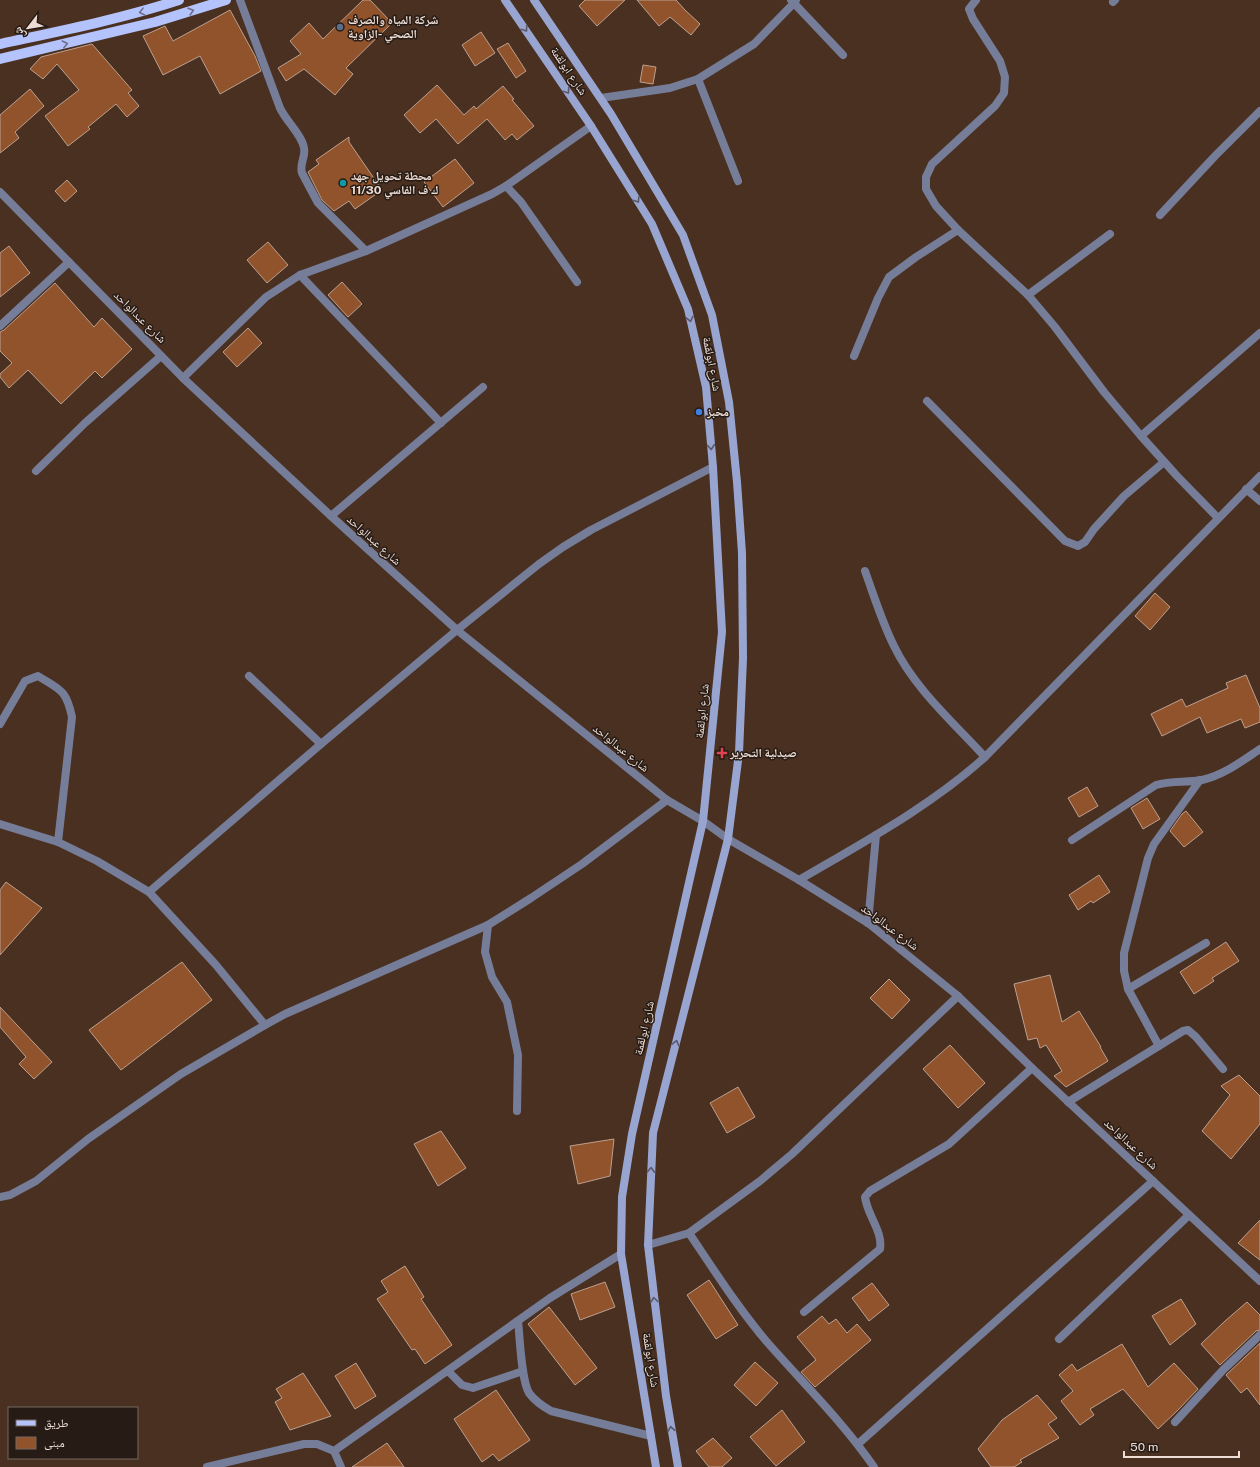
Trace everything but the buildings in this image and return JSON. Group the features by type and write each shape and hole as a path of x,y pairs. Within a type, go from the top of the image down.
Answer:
{"main road":[{"path":"0,44 140,12 179,0"},
{"path":"0,59 155,22 226,0"}],"street":[{"path":"240,0 280,108 303,142 305,153 300,168 302,173 318,203 366,251"},
{"name":"شارع ابولقمة","path":"505,0 591,126 652,224 688,309 706,387 713,467 722,632 703,821 632,1134 622,1197 621,1254 656,1467"},
{"name":"شارع ابولقمة","path":"534,0 601,98 683,235 712,315 729,402 737,482 742,553 743,658 739,753 728,840 653,1133 648,1245 666,1396 678,1467"},
{"path":"976,0 969,9 973,19 1000,61 1005,77 1004,93 995,106 932,164 926,177 926,189 936,206 958,230 1028,295 1055,327 1104,392 1141,436 1218,518"},
{"path":"601,98 670,88 698,79 754,44 794,1 843,55"},
{"path":"698,79 738,181"},
{"path":"1160,215 1215,156 1260,111"},
{"path":"183,378 266,297 300,275 366,251 492,194 506,186 591,126"},
{"path":"506,186 521,202 577,282"},
{"name":"شارع عبدالواحد","path":"0,192 183,378 331,516 457,630 667,800 703,821 728,840 799,880 868,923 958,996 1068,1102 1260,1281"},
{"path":"854,356 878,298 890,278 916,257 958,230"},
{"path":"1028,295 1110,234"},
{"path":"0,326 69,262"},
{"path":"300,275 441,423"},
{"path":"1141,436 1260,333"},
{"path":"36,471 85,423 161,356"},
{"path":"331,516 483,387"},
{"path":"927,401 1065,541 1078,546 1084,542 1124,496 1164,462"},
{"path":"149,892 321,744 457,630 563,547 591,530 713,467"},
{"path":"799,880 876,835 963,777 985,757 1260,476"},
{"path":"1246,489 1260,501"},
{"path":"865,571 894,646 907,668 920,687 985,757"},
{"path":"0,724 25,681 38,676 63,691 69,704 72,717 58,842"},
{"path":"249,676 321,744"},
{"path":"1072,840 1156,785 1164,782 1200,780 1220,774 1260,749"},
{"path":"1159,1046 1128,989 1124,971 1124,953 1148,858 1154,844 1200,780"},
{"path":"0,1197 10,1195 36,1181 88,1139 181,1074 265,1025 285,1014 488,925 532,898 582,864 667,800"},
{"path":"0,824 58,842 97,861 149,892 216,965 265,1025"},
{"path":"868,923 876,835"},
{"path":"488,925 485,952 492,977 507,1002 518,1055 517,1111"},
{"path":"1128,989 1206,943"},
{"path":"648,1245 689,1233 760,1181 776,1168 958,996"},
{"path":"1068,1102 1183,1031 1188,1030 1196,1037 1223,1069"},
{"path":"804,1312 880,1249 881,1241 866,1205 865,1198 870,1191 949,1144 1032,1068"},
{"path":"858,1444 1153,1181"},
{"path":"1059,1339 1189,1215"},
{"path":"689,1233 733,1298 766,1340 858,1444 874,1467"},
{"path":"334,1451 550,1298 621,1254"},
{"path":"518,1321 523,1371 529,1392 538,1404 551,1411 651,1436"},
{"path":"1175,1422 1223,1370 1260,1335"},
{"path":"448,1371 462,1385 473,1388 523,1371"},
{"path":"207,1467 304,1444 317,1444 334,1451 341,1467"}],"place":[{"name":"شركة المياه والصرف الصحي -الزاوية","path":"340,27"},
{"name":"محطة تحويل جهد 11/30 ك ف الفاسي","path":"343,183"},
{"name":"مخبز","path":"699,412"},
{"name":"صيدلية التحرير","path":"722,753"}]}
